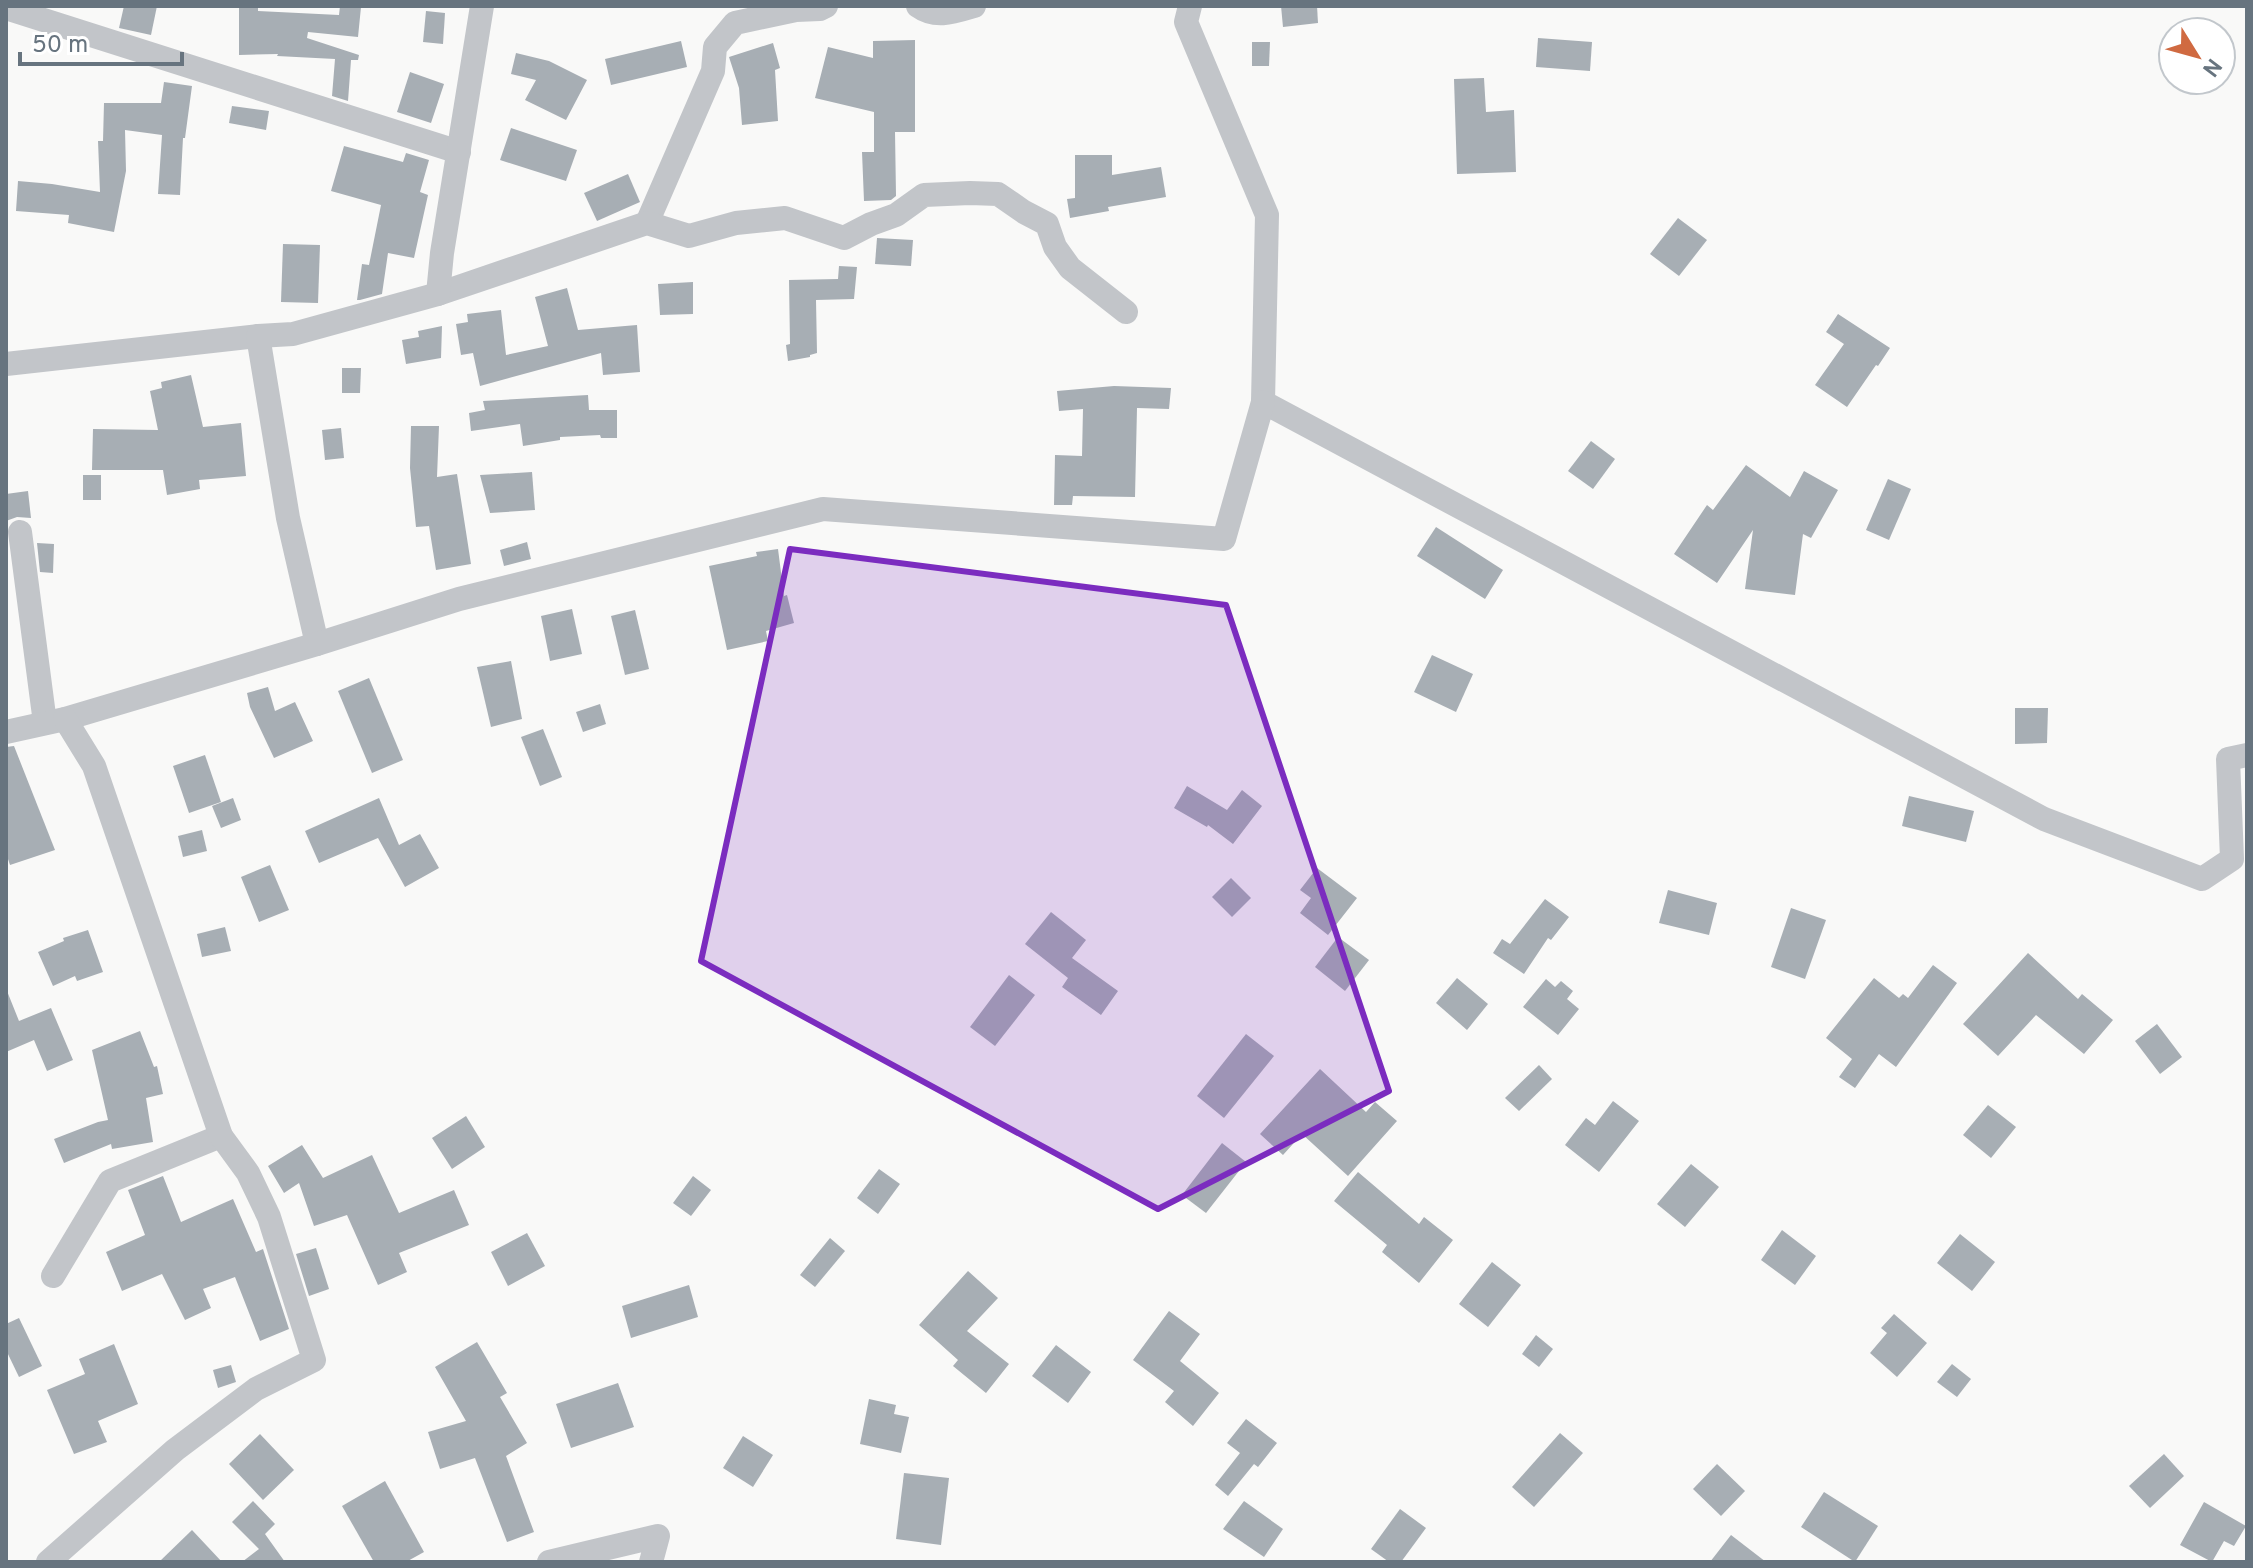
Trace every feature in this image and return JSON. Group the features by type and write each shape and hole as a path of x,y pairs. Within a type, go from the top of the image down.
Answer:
{"street":[{"path":"438,294 482,6"},
{"path":"647,223 713,71 715,47 735,23 826,6"},
{"path":"918,6 928,13 951,13 974,6"},
{"path":"6,732 55,721 459,599 823,509 1224,539 1263,402 1267,215 1186,22 1190,6"},
{"path":"6,8 459,152"},
{"path":"6,364 293,334 438,294 647,223 689,236 736,223 785,218 844,238 896,215 924,195 998,194 1047,224 1055,247 1070,268 1126,312"},
{"path":"258,336 288,518 317,644"},
{"path":"1263,402 2044,819 2202,879 2232,859 2228,759 2247,755"},
{"path":"20,532 55,721 94,766 221,1136 248,1173 269,1217 314,1360 256,1389 175,1450 48,1562"},
{"path":"53,1276 110,1181 221,1136"},
{"path":"549,1562 658,1536 651,1562"}],"highlighted area":[{"path":"790,549 1226,605 1389,1091 1158,1209 701,961"}],"building":[{"path":"124,6 157,6 151,35 119,28"},
{"path":"239,6 258,6 258,11 339,15 340,6 361,7 358,37 308,32 307,38 359,55 358,60 351,60 348,101 332,96 335,59 278,54 239,55"},
{"path":"1281,6 1317,6 1318,23 1283,27"},
{"path":"426,11 445,13 443,44 423,42"},
{"path":"1538,38 1592,42 1590,71 1536,67"},
{"path":"915,40 915,132 895,132 896,196 891,200 864,201 862,152 874,152 874,112 815,98 828,47 873,58 873,41"},
{"path":"681,41 687,67 611,85 605,59"},
{"path":"1252,42 1270,42 1269,66 1252,66"},
{"path":"773,43 780,68 775,70 778,121 742,125 739,88 729,57"},
{"path":"516,53 549,61 587,80 566,120 525,100 536,80 511,74"},
{"path":"410,72 444,84 431,123 397,112"},
{"path":"1484,78 1486,112 1514,110 1516,172 1457,174 1454,79"},
{"path":"164,82 192,86 183,138 180,195 158,194 162,135 125,130 126,171 114,232 68,223 69,215 16,211 18,181 100,192 98,141 103,141 104,103 161,103"},
{"path":"232,106 269,111 266,130 229,123"},
{"path":"511,128 577,150 566,181 500,160"},
{"path":"344,146 403,162 406,153 429,160 420,192 428,195 414,258 388,253 382,294 360,300 357,300 362,264 369,265 381,205 331,191"},
{"path":"1075,155 1112,155 1112,175 1161,167 1166,197 1108,207 1109,211 1070,218 1067,199 1075,198"},
{"path":"628,174 640,202 597,221 584,193"},
{"path":"1678,218 1707,240 1679,276 1650,254"},
{"path":"877,238 913,240 911,266 875,264"},
{"path":"283,244 320,245 318,303 281,302"},
{"path":"839,266 857,267 854,299 816,300 817,353 788,361 789,280 838,279"},
{"path":"693,282 693,314 660,315 658,284"},
{"path":"567,288 578,330 637,325 640,372 603,375 601,353 480,386 473,353 461,355 456,324 468,322 467,314 501,310 506,355 548,346 535,297"},
{"path":"1838,314 1890,348 1847,407 1815,385 1844,344 1826,332"},
{"path":"442,326 441,358 406,364 402,340 419,337 418,331"},
{"path":"342,368 361,368 360,393 342,393"},
{"path":"191,375 203,427 241,423 246,476 199,480 200,489 167,495 163,470 92,470 93,429 158,430 150,391 162,388 161,382"},
{"path":"1114,386 1171,388 1169,409 1137,408 1135,497 1073,496 1072,505 1054,505 1055,455 1082,456 1083,409 1059,411 1057,391"},
{"path":"588,395 589,410 617,410 617,438 601,438 600,435 560,437 560,440 523,446 520,424 471,431 469,413 485,410 483,401"},
{"path":"411,426 439,426 437,477 457,474 471,564 436,570 429,526 416,527 410,468"},
{"path":"341,428 344,458 325,460 322,430"},
{"path":"1591,441 1615,459 1593,489 1568,471"},
{"path":"1746,465 1790,497 1804,471 1838,490 1811,538 1803,534 1795,595 1745,589 1753,530 1717,583 1674,554 1707,505 1713,510"},
{"path":"532,472 535,510 490,513 480,475"},
{"path":"83,475 101,475 101,500 83,500"},
{"path":"1888,479 1911,489 1889,540 1866,530"},
{"path":"28,491 31,518 17,517 6,521 6,494"},
{"path":"1436,527 1503,570 1485,599 1417,556"},
{"path":"527,542 531,559 504,566 500,550"},
{"path":"37,543 54,544 53,573 40,572"},
{"path":"778,549 784,596 787,595 794,623 766,631 768,641 727,650 709,566"},
{"path":"572,609 582,654 550,661 541,616"},
{"path":"635,610 649,669 625,675 611,616"},
{"path":"1432,655 1473,674 1456,712 1414,692"},
{"path":"511,661 522,719 491,727 477,667"},
{"path":"369,678 403,760 372,773 338,691"},
{"path":"268,687 275,711 295,702 313,741 274,758 250,707 247,693"},
{"path":"600,704 606,724 583,732 576,712"},
{"path":"2015,708 2048,708 2047,743 2015,744"},
{"path":"543,729 562,777 540,786 521,737"},
{"path":"14,746 55,850 10,865 6,853 6,747"},
{"path":"205,755 221,802 189,813 173,766"},
{"path":"1187,786 1227,810 1242,790 1262,806 1233,844 1208,825 1174,808"},
{"path":"1909,796 1974,811 1966,842 1902,826"},
{"path":"233,798 241,820 221,828 212,806"},
{"path":"379,798 399,845 420,834 439,868 405,887 378,838 319,863 305,831"},
{"path":"202,830 207,851 183,857 178,836"},
{"path":"270,865 289,910 259,922 241,877"},
{"path":"1317,868 1357,898 1328,935 1300,913 1311,898 1300,890"},
{"path":"1231,878 1251,898 1232,917 1212,897"},
{"path":"1668,890 1717,903 1709,935 1659,923"},
{"path":"1545,899 1569,917 1551,940 1548,938 1524,974 1493,953 1502,939 1510,944"},
{"path":"1791,908 1826,920 1805,979 1771,967"},
{"path":"1051,912 1086,940 1072,958 1118,991 1101,1015 1062,987 1068,978 1025,944"},
{"path":"225,927 231,951 202,957 197,934"},
{"path":"88,930 103,972 77,981 75,976 53,986 38,952 64,941 63,938"},
{"path":"1338,937 1369,960 1345,991 1315,967"},
{"path":"2028,953 2078,999 2082,994 2113,1020 2084,1054 2036,1015 1998,1056 1963,1024"},
{"path":"1933,965 1957,983 1896,1067 1879,1054 1855,1088 1839,1077 1852,1059 1826,1038 1874,978 1899,998 1903,994 1908,998"},
{"path":"1009,975 1035,995 995,1046 970,1027"},
{"path":"1457,978 1488,1004 1467,1030 1436,1003"},
{"path":"1546,979 1555,987 1561,981 1573,991 1567,999 1579,1009 1558,1035 1523,1007"},
{"path":"7,991 19,1021 51,1008 73,1060 47,1071 34,1040 6,1052"},
{"path":"2157,1024 2182,1057 2160,1074 2135,1041"},
{"path":"140,1031 154,1067 157,1066 163,1094 146,1098 153,1142 112,1149 111,1144 64,1163 54,1139 108,1120 92,1050"},
{"path":"1246,1034 1274,1056 1224,1118 1197,1096"},
{"path":"1539,1065 1552,1079 1519,1111 1505,1098"},
{"path":"1320,1069 1366,1112 1375,1102 1397,1121 1348,1176 1302,1134 1283,1155 1260,1134"},
{"path":"1613,1101 1639,1121 1599,1172 1565,1145 1586,1118 1595,1125"},
{"path":"1988,1105 2016,1127 1991,1158 1963,1135"},
{"path":"466,1116 485,1147 452,1169 432,1138"},
{"path":"1222,1143 1246,1162 1206,1213 1182,1195"},
{"path":"302,1145 323,1178 372,1155 399,1213 454,1190 469,1225 399,1253 407,1272 378,1285 347,1215 314,1226 299,1183 284,1193 268,1166"},
{"path":"1691,1164 1719,1187 1685,1227 1657,1204"},
{"path":"879,1169 900,1184 878,1214 857,1198"},
{"path":"1358,1172 1419,1224 1424,1217 1453,1240 1419,1283 1382,1252 1387,1245 1334,1201"},
{"path":"163,1176 181,1222 233,1199 256,1252 263,1249 289,1329 260,1341 235,1277 203,1289 211,1308 185,1320 162,1274 122,1291 106,1252 145,1235 128,1190"},
{"path":"693,1176 711,1190 691,1216 673,1203"},
{"path":"1782,1230 1816,1256 1795,1285 1761,1260"},
{"path":"527,1233 545,1266 508,1286 491,1252"},
{"path":"1960,1234 1995,1262 1972,1291 1937,1263"},
{"path":"830,1238 845,1251 815,1287 800,1275"},
{"path":"316,1248 329,1289 309,1296 296,1254"},
{"path":"1492,1262 1521,1285 1488,1327 1459,1304"},
{"path":"968,1271 998,1298 967,1331 1009,1364 986,1393 953,1366 958,1360 919,1325"},
{"path":"689,1285 698,1317 631,1338 622,1306"},
{"path":"1169,1311 1200,1334 1180,1361 1219,1393 1193,1426 1165,1402 1174,1391 1133,1360"},
{"path":"1894,1314 1927,1343 1897,1377 1870,1353 1887,1333 1881,1328"},
{"path":"19,1318 42,1366 19,1377 6,1350 6,1324"},
{"path":"1536,1335 1553,1349 1539,1367 1522,1354"},
{"path":"477,1342 507,1393 500,1397 527,1443 506,1456 534,1532 507,1542 475,1458 440,1469 428,1432 466,1421 435,1367"},
{"path":"114,1344 138,1404 98,1421 107,1442 74,1454 47,1390 85,1374 79,1359"},
{"path":"1056,1345 1091,1372 1068,1403 1032,1376"},
{"path":"1952,1364 1971,1379 1957,1397 1937,1382"},
{"path":"231,1365 236,1382 218,1388 213,1370"},
{"path":"618,1383 634,1427 571,1448 556,1404"},
{"path":"869,1399 896,1405 894,1414 909,1417 901,1453 860,1444"},
{"path":"1246,1419 1277,1443 1258,1467 1254,1464 1228,1496 1215,1485 1240,1453 1227,1443"},
{"path":"1560,1433 1583,1453 1534,1507 1512,1487"},
{"path":"260,1434 294,1470 263,1500 229,1464"},
{"path":"743,1436 773,1455 753,1487 723,1468"},
{"path":"2164,1454 2184,1476 2150,1508 2129,1486"},
{"path":"1717,1464 1745,1491 1721,1516 1693,1489"},
{"path":"904,1473 949,1478 941,1545 896,1539"},
{"path":"385,1481 424,1552 406,1562 374,1562 342,1506"},
{"path":"1824,1492 1878,1526 1855,1562 1801,1527"},
{"path":"253,1501 275,1524 265,1534 285,1562 242,1562 259,1549 232,1522"},
{"path":"1244,1501 1283,1529 1264,1557 1223,1529"},
{"path":"2204,1502 2246,1526 2234,1546 2224,1541 2212,1562 2180,1545"},
{"path":"1400,1509 1426,1528 1401,1562 1389,1562 1371,1549"},
{"path":"192,1530 222,1562 159,1562"},
{"path":"1731,1535 1766,1562 1710,1562"}]}
